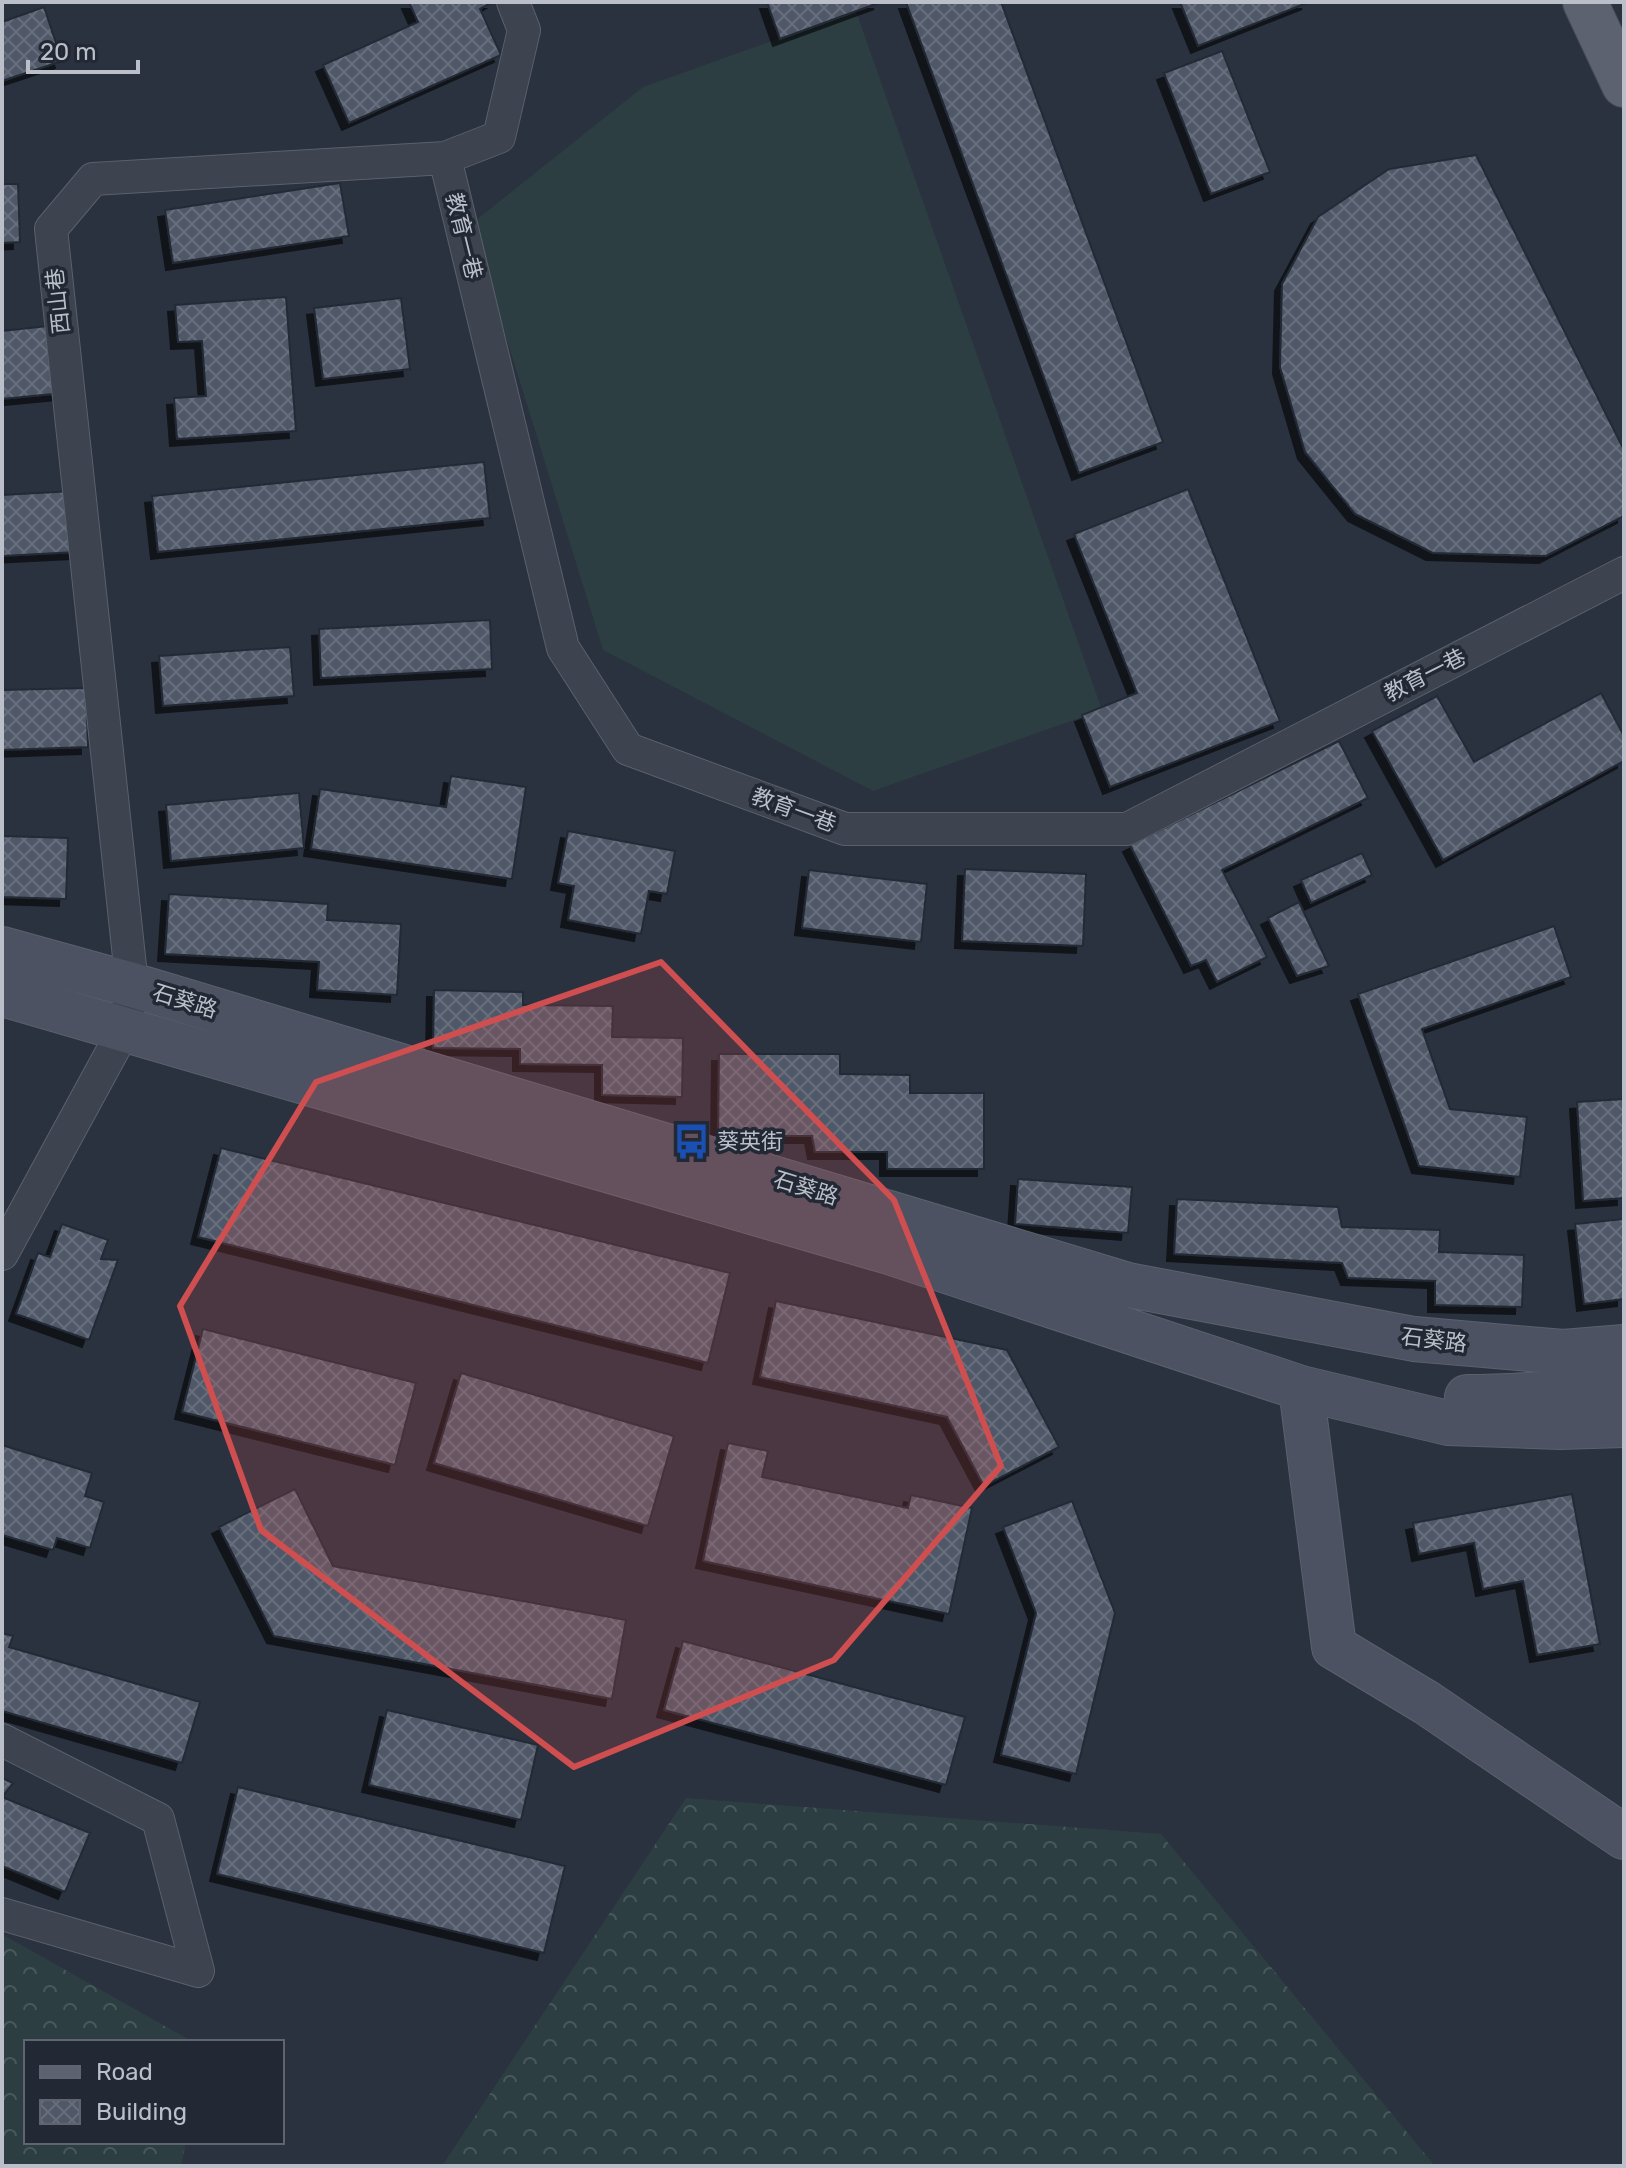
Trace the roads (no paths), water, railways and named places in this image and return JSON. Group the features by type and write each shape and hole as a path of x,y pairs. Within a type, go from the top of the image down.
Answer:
{"main road":[{"path":"1585,2 1624,85"},
{"name":"石葵路","path":"2,949 132,985 1128,1285 1414,1339 1563,1352 1624,1347"},
{"path":"2,994 889,1252 1301,1388 1448,1423 1560,1427 1624,1425"},
{"path":"1128,1285 1246,1323 1447,1375 1553,1392"},
{"path":"1118,1327 1253,1351 1402,1387 1461,1397 1510,1397 1624,1388"},
{"path":"1301,1388 1334,1647 1427,1703 1624,1837"}],"street":[{"name":"西山巷","path":"2,1254 125,1028 132,985 51,229 93,179 445,158 499,137 524,30 513,2"},
{"name":"教育一巷","path":"445,158 563,648 628,749 845,829 1127,829 1624,573"},
{"path":"2,1740 158,1819 198,1971 2,1914"}],"place":[{"name":"葵英街","path":"691,1141"}]}
